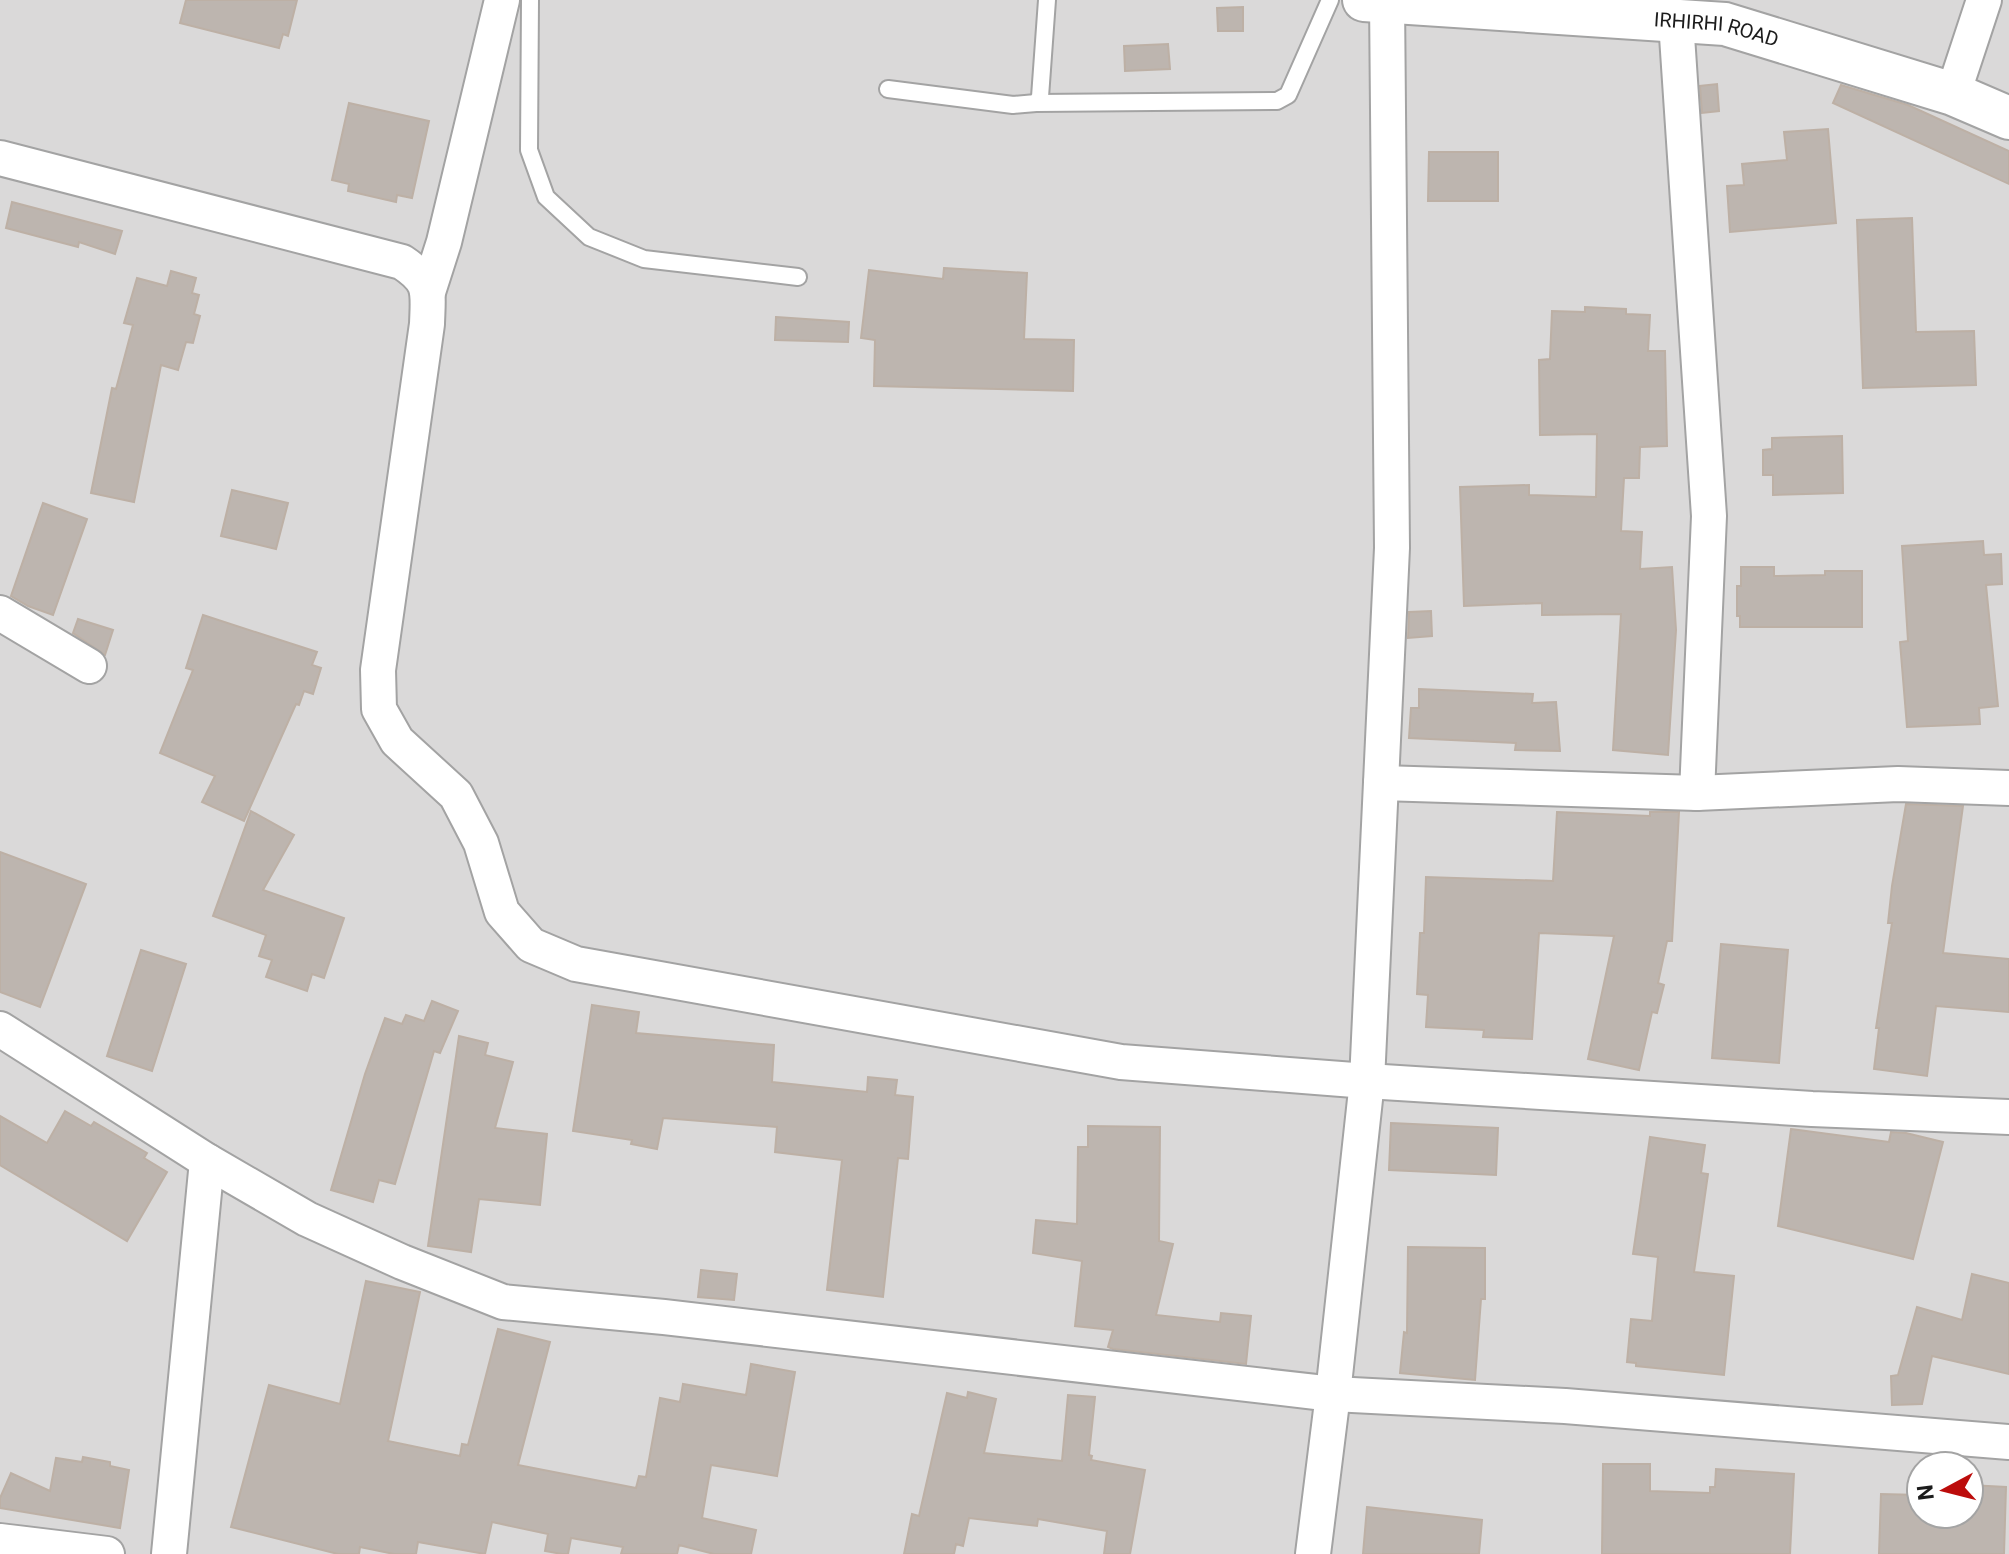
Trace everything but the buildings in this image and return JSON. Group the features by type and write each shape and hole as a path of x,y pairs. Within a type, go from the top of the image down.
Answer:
{"street":[{"path":"502,0 444,242 428,292 427,324 378,670 379,709 397,741 456,795 481,843 502,912 531,945 576,964 1121,1062 1812,1109 2009,1117"},
{"path":"1953,94 1984,0"},
{"path":"1313,1554 1367,1081 1392,548 1379,1"},
{"name":"IRHIRHI ROAD","path":"1379,1 1676,21 1726,12 1953,94 2009,118"},
{"path":"1676,21 1709,516 1697,793"},
{"path":"0,158 402,262 420,274 428,292"},
{"path":"0,613 89,666"},
{"path":"1381,783 1697,793 1898,784 2009,788"},
{"path":"0,1029 207,1161 307,1219 402,1262 503,1302 664,1317 1333,1394 1565,1406 2009,1442"},
{"path":"169,1554 207,1161"},
{"path":"0,1541 107,1554"}],"lane":[{"path":"530,0 529,150 546,197 589,237 644,259 798,277"},
{"path":"1036,103 1040,97 1047,0"},
{"path":"888,89 1013,105 1277,101 1288,95 1330,0"}],"shaded area":[{"path":"0,0 2009,0 2009,1554 0,1554"}]}
